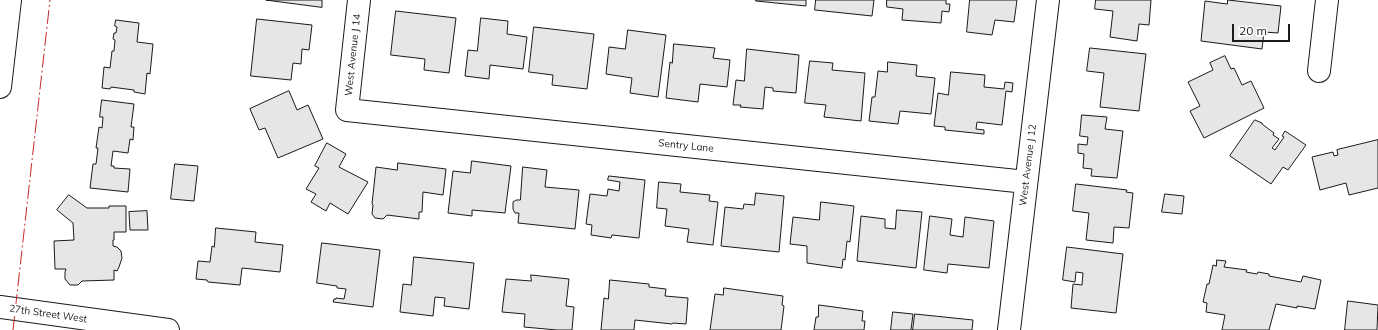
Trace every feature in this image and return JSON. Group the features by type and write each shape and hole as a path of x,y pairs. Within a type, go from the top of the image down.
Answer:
{"street":[{"path":"0,86 10,0"},
{"name":"West Avenue J 14","path":"347,110 359,0"},
{"name":"West Avenue J 12","path":"1010,330 1048,0"},
{"path":"1319,71 1327,0"},
{"name":"Sentry Lane","path":"347,110 1026,182"},
{"name":"27th Street West","path":"0,307 168,330"}],"building":[{"path":"266,0 322,0 322,7"},
{"path":"806,0 806,6 756,1"},
{"path":"816,0 874,0 872,16 815,10"},
{"path":"887,0 946,0 946,4 950,4 949,12 942,11 941,23 902,20 903,9 887,7"},
{"path":"970,0 1017,0 1014,22 995,20 992,35 967,32"},
{"path":"1096,0 1151,0 1149,25 1139,24 1137,41 1110,37 1113,11 1095,9"},
{"path":"1228,0 1281,6 1278,33 1264,32 1262,49 1201,41 1205,1 1227,4"},
{"path":"396,11 456,18 449,73 424,70 425,59 391,55"},
{"path":"481,18 508,21 507,34 527,37 523,69 490,65 489,79 465,76 468,50 477,51"},
{"path":"257,19 312,25 309,50 302,49 301,64 293,63 291,80 251,76"},
{"path":"116,20 139,23 137,42 153,44 150,74 147,73 145,94 134,92 134,90 111,87 110,89 102,88 104,67 110,68 112,51 114,51 115,40 113,39 117,27 115,26"},
{"path":"534,27 594,34 587,89 552,85 553,75 529,72"},
{"path":"628,30 666,35 658,97 630,93 632,78 606,74 609,47 625,49"},
{"path":"674,44 715,48 713,58 730,60 727,87 700,84 698,102 666,98 670,62 672,63"},
{"path":"1090,48 1146,54 1139,111 1100,107 1104,73 1087,71"},
{"path":"747,49 799,55 796,93 773,91 773,88 765,87 763,109 733,105 736,80 744,81"},
{"path":"1225,56 1231,69 1234,68 1242,85 1251,81 1264,108 1204,138 1190,111 1200,106 1188,82 1213,70 1210,63"},
{"path":"810,61 833,63 832,70 865,73 861,121 824,117 826,105 805,103"},
{"path":"888,62 917,65 916,76 935,78 931,114 900,111 898,124 869,121 872,97 875,97 878,71 887,72"},
{"path":"951,72 985,75 984,87 1004,89 1005,82 1013,83 1012,92 1006,91 1002,125 977,122 976,129 984,130 984,134 945,130 945,127 934,126 938,93 948,95"},
{"path":"289,91 297,110 308,105 323,139 278,158 265,128 259,130 250,109"},
{"path":"102,100 134,104 131,127 134,127 133,140 130,139 128,153 113,151 111,166 114,166 114,168 130,169 128,192 90,188 93,164 96,164 98,148 96,148 99,127 102,128 103,117 100,117"},
{"path":"1082,115 1107,117 1105,129 1123,131 1117,178 1091,176 1092,169 1083,168 1084,154 1078,153 1078,144 1087,145 1088,137 1080,136"},
{"path":"1255,120 1262,123 1279,139 1272,148 1275,150 1284,137 1282,136 1285,131 1306,145 1288,170 1283,167 1271,184 1230,156"},
{"path":"1378,140 1378,188 1349,195 1346,183 1320,190 1312,157 1333,152 1334,156 1338,155 1337,150"},
{"path":"327,143 346,154 339,167 368,182 348,214 330,203 326,211 311,202 316,194 306,189 319,168 315,166"},
{"path":"472,161 511,166 505,213 472,210 472,216 448,213 453,171 470,173"},
{"path":"398,163 446,169 443,195 423,192 422,212 419,212 419,219 387,215 383,219 375,218 372,214 376,167 397,170"},
{"path":"175,164 198,166 194,201 171,199"},
{"path":"523,167 547,170 545,187 579,190 575,229 518,223 519,213 515,213 513,209 513,202 520,200"},
{"path":"609,176 645,180 639,238 612,235 611,238 591,235 592,225 586,224 590,194 607,196 608,189 619,191 620,182 608,180"},
{"path":"659,182 681,184 680,192 710,195 709,201 718,202 713,245 687,242 689,229 665,226 667,209 657,208"},
{"path":"1076,184 1127,190 1126,192 1133,193 1129,228 1114,227 1113,243 1086,240 1089,213 1073,211"},
{"path":"756,193 784,196 779,252 721,246 725,207 743,209 744,204 754,205"},
{"path":"1165,194 1184,196 1182,214 1162,212"},
{"path":"69,195 87,208 126,206 126,232 114,232 113,246 117,247 121,251 122,258 117,271 114,270 114,280 82,281 78,285 70,285 65,279 66,269 55,269 54,241 74,240 73,223 57,210"},
{"path":"821,202 854,206 850,242 847,241 845,260 843,259 842,268 807,263 807,246 790,244 793,217 819,220"},
{"path":"897,210 922,212 916,268 857,261 861,216 885,219 885,228 895,229"},
{"path":"147,211 148,230 130,230 129,212"},
{"path":"930,216 952,219 950,235 963,237 965,217 994,221 989,268 948,264 947,273 924,270"},
{"path":"216,228 256,232 255,242 283,245 280,272 242,268 240,285 208,282 207,280 196,279 198,261 210,262 212,246 214,247"},
{"path":"322,243 380,250 373,307 333,302 336,298 344,299 346,289 317,283"},
{"path":"1067,247 1123,254 1116,313 1071,308 1073,284 1082,285 1083,273 1076,272 1075,282 1063,280"},
{"path":"414,257 474,263 469,309 444,306 445,298 435,297 433,316 400,312 403,284 411,285"},
{"path":"1217,260 1226,261 1224,267 1247,270 1246,272 1269,274 1269,276 1301,282 1303,276 1321,280 1315,309 1297,306 1297,308 1276,304 1269,330 1222,330 1225,315 1206,312 1207,303 1203,302 1213,265 1216,266"},
{"path":"531,275 569,279 566,306 574,307 572,330 524,327 525,314 502,312 506,279 531,281"},
{"path":"610,280 649,284 649,287 666,289 665,296 688,298 686,324 635,320 634,330 601,330 604,298 608,299"},
{"path":"724,288 783,296 782,305 784,306 781,330 710,330 715,294 723,295"},
{"path":"1348,301 1378,305 1377,330 1345,330"},
{"path":"819,305 863,311 862,321 865,321 864,330 814,330 816,317 818,317"},
{"path":"893,312 913,314 911,330 891,330"},
{"path":"915,314 973,320 972,330 913,330"}],"power":[{"path":"13,330 50,0"}]}
